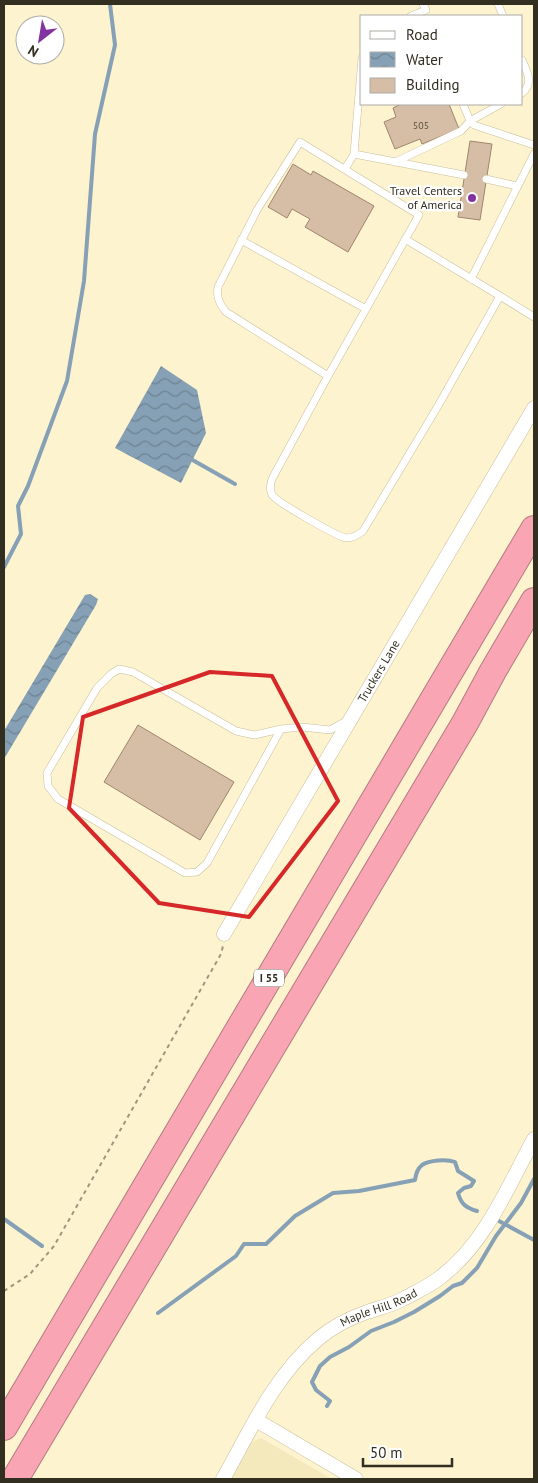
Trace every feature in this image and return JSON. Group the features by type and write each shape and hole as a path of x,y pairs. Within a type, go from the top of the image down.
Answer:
{"highway":[{"name":"I 55","path":"4,1427 534,529"},
{"path":"15,1479 460,732 534,601"},
{"path":"493,671 527,645 534,634"}],"street":[{"name":"Truckers Lane","path":"224,934 534,408"},
{"name":"Maple Hill Road","path":"223,1479 256,1420 287,1372 305,1350 319,1338 346,1321 398,1302 426,1287 454,1266 476,1241 486,1226 534,1139"},
{"path":"256,1420 356,1479"}],"lane":[{"path":"414,15 426,10"},
{"path":"523,63 529,78 527,87 523,92"},
{"path":"346,169 354,154 360,82"},
{"path":"463,105 470,121 479,127 534,145"},
{"path":"395,162 460,131 470,121 499,105"},
{"path":"328,376 226,312 218,300 218,287 241,240 263,199 300,142 419,215 273,477 270,490 276,500 332,532 348,538 357,536 363,531 438,406 500,296"},
{"path":"354,154 464,175"},
{"path":"471,279 534,154"},
{"path":"486,179 518,186"},
{"path":"405,239 534,317"},
{"path":"241,240 366,309"},
{"path":"281,729 207,863 197,872 185,873 58,799 48,786 47,773 97,688 119,669 133,672 236,730 254,735 281,729 302,727 330,730 351,719"}],"path":[{"path":"4,1291 30,1274 54,1246 221,954 224,934"}],"highlighted area":[{"path":"210,672 272,676 338,801 249,917 159,903 69,808 83,717"}],"shaded area":[{"path":"261,1438 332,1479 231,1479 252,1442"}],"water":[{"path":"161,366 197,390 206,433 181,483 115,448"},
{"path":"90,594 98,599 96,605 4,759 4,731 85,595"}],"building":[{"path":"399,105 449,105 459,129 422,144 420,139 395,149 384,122 396,117 393,108"},
{"name":"Travel Centers of America","path":"470,141 492,144 480,220 458,217"},
{"path":"293,164 311,175 313,171 374,206 348,252 305,227 310,219 292,209 287,218 268,207"},
{"path":"138,725 234,782 200,840 104,782"}],"waterway":[{"path":"4,567 21,534 18,506 28,486 67,381 84,281 95,134 115,45 110,4"},
{"path":"189,458 235,484"},
{"path":"158,1313 236,1256 244,1244 266,1244 295,1216 333,1193 359,1191 415,1180 419,1168 429,1162 443,1160 455,1162 458,1171 474,1181 471,1186 464,1188 458,1193 464,1205 477,1211"},
{"path":"327,1406 330,1401 316,1390 312,1382 320,1366 330,1357 349,1347 371,1331 414,1312 453,1286 462,1283 477,1268 496,1236 521,1203 534,1179"},
{"path":"4,1219 42,1246"},
{"path":"499,1221 534,1240"}],"place":[{"name":"Travel Centers of America","path":"472,198"}]}
